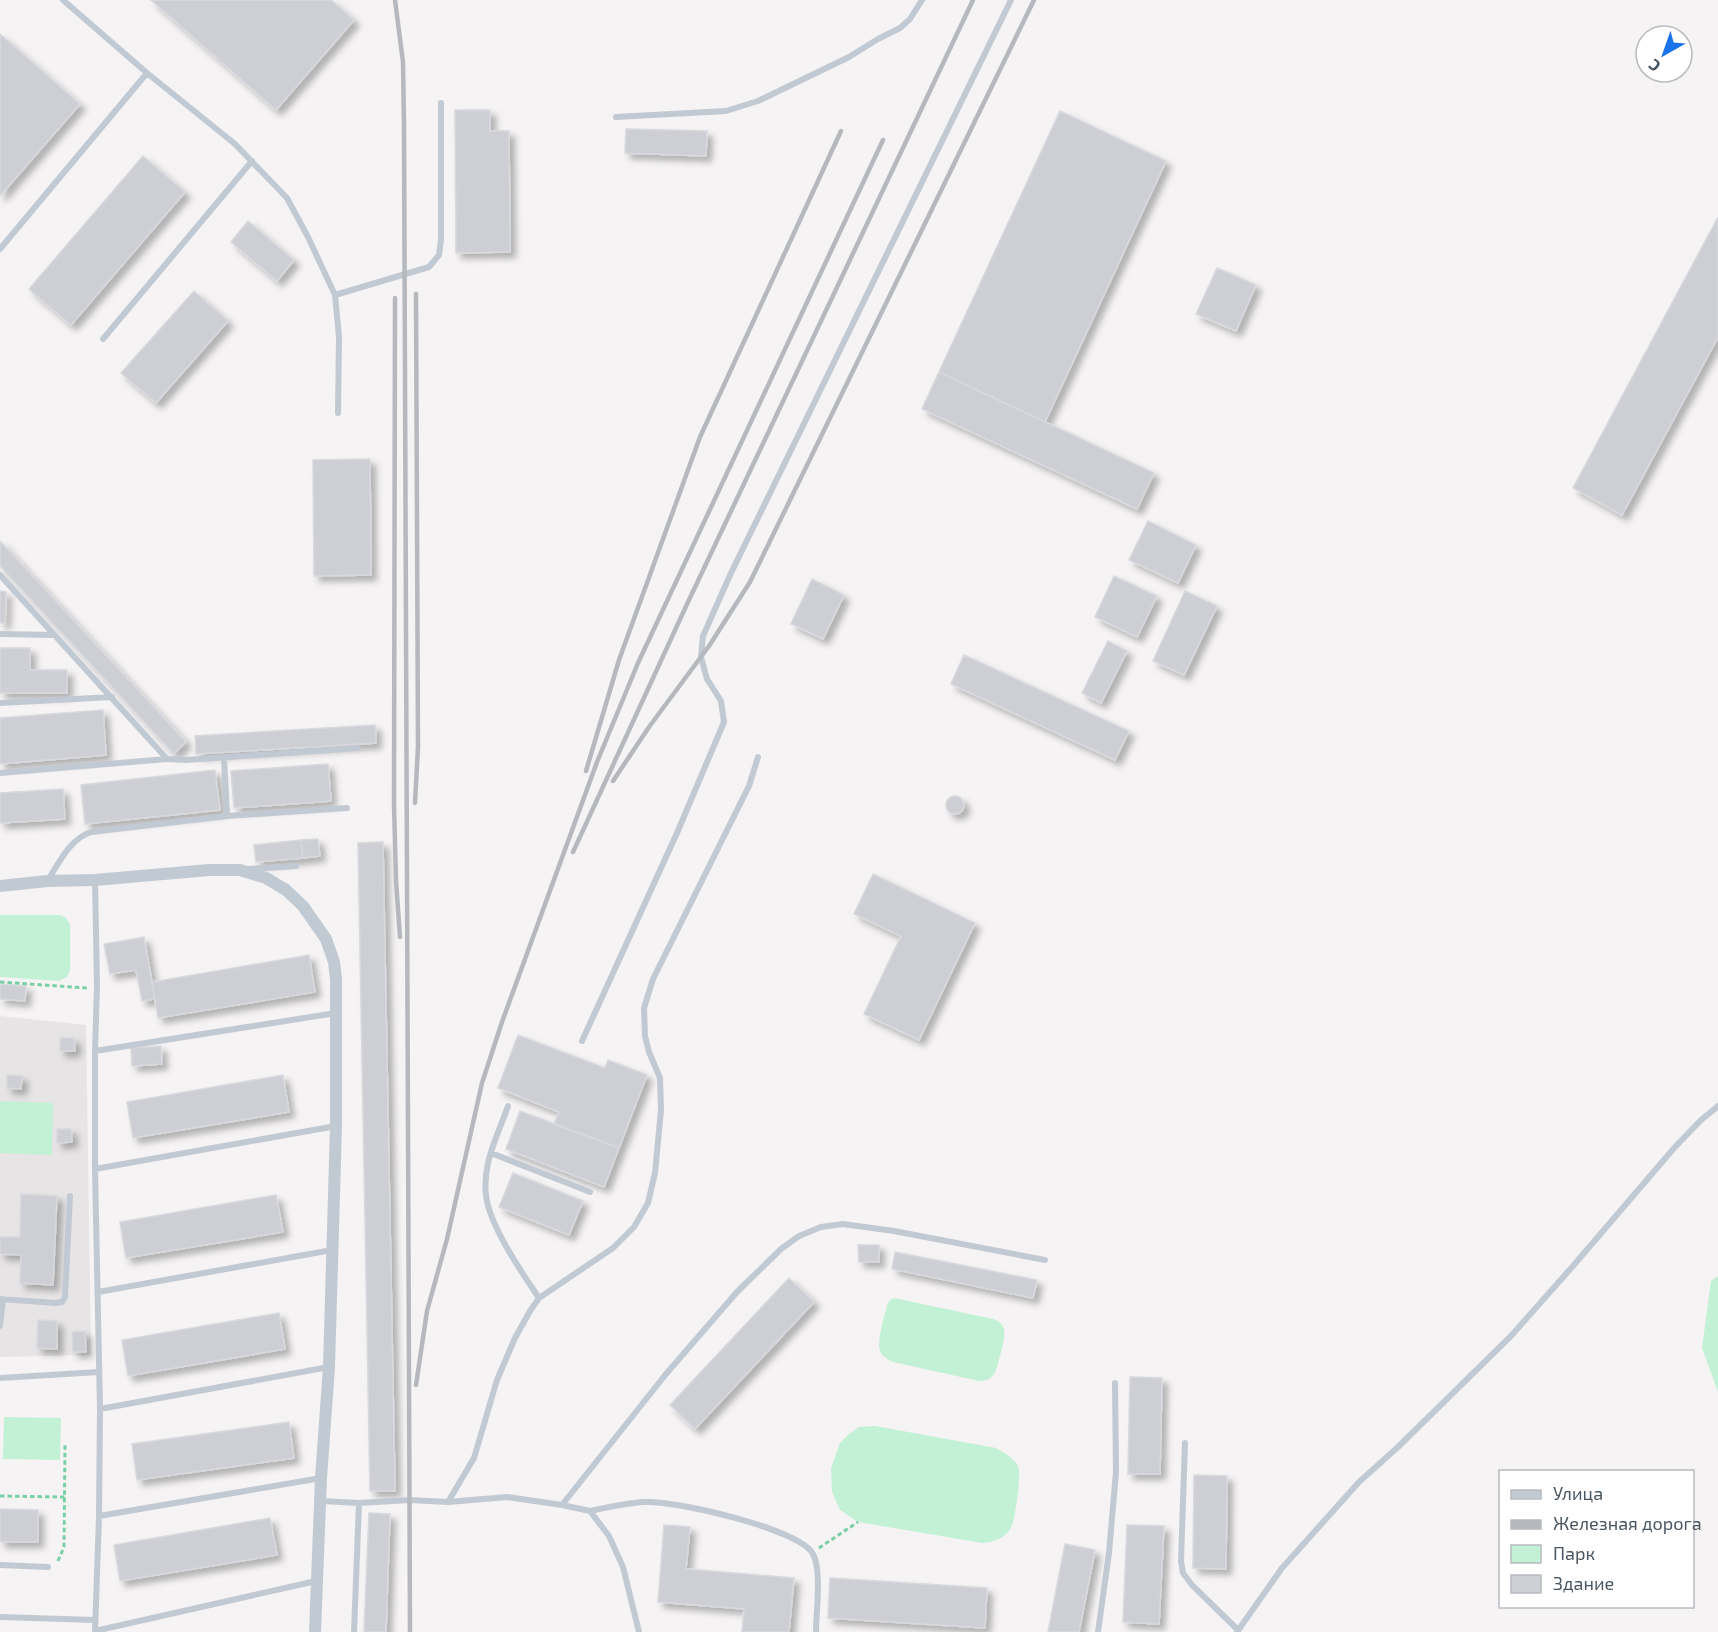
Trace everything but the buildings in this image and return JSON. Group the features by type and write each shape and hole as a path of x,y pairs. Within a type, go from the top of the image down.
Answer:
{"street":[{"path":"0,886 208,870 240,870 266,878 286,890 303,906 326,939 334,962 336,979 336,1126 329,1367 321,1478 315,1632"}],"lane":[{"path":"63,0 147,73 235,144 287,198 335,295 339,337 338,413"},
{"path":"616,117 726,111 758,101 839,62 900,28 922,0"},
{"path":"582,1041 677,833 724,722 721,700 707,679 701,657 704,636 731,573 1011,0"},
{"path":"0,249 147,73"},
{"path":"335,295 429,267 439,255 441,240 441,103"},
{"path":"103,339 252,161"},
{"path":"0,575 167,759"},
{"path":"0,634 54,635"},
{"path":"0,703 112,697"},
{"path":"0,773 167,759 186,760 358,748"},
{"path":"224,757 227,816"},
{"path":"448,1502 474,1458 497,1380 515,1338 539,1298 613,1248 634,1227 648,1203 655,1173 661,1110 660,1078 645,1036 645,1008 652,979 749,786 758,757"},
{"path":"47,881 69,848 81,836 91,832 227,816 347,808"},
{"path":"240,870 296,866"},
{"path":"95,880 97,986 95,1169 100,1409 95,1631 316,1581"},
{"path":"95,1051 336,1013"},
{"path":"508,1106 488,1163 486,1196 491,1214 516,1264 539,1298"},
{"path":"1185,1443 1181,1561 1184,1573 1192,1585 1238,1631 1282,1568 1344,1498 1511,1336 1675,1147 1718,1106"},
{"path":"95,1169 336,1126"},
{"path":"491,1154 590,1192"},
{"path":"0,1326 1,1299 55,1303 62,1302 65,1298 70,1196"},
{"path":"562,1505 666,1374 737,1292 781,1249 799,1236 821,1227 843,1224 894,1230 1045,1260"},
{"path":"98,1292 332,1250"},
{"path":"100,1409 329,1367"},
{"path":"0,1378 99,1372"},
{"path":"1098,1632 1109,1553 1116,1472 1114,1383"},
{"path":"99,1516 321,1478"},
{"path":"321,1501 448,1502 507,1497 590,1511 614,1505 646,1502 685,1506 729,1516 791,1537 813,1552 818,1572 816,1632"},
{"path":"354,1632 359,1503"},
{"path":"590,1511 609,1536 623,1568 639,1632"},
{"path":"0,1565 48,1566"},
{"path":"0,1617 95,1620"}],"path":[{"path":"0,981 76,988 97,986"},
{"path":"48,1566 58,1561 64,1547 65,1444"},
{"path":"0,1496 65,1497"},
{"path":"813,1552 858,1522"}],"shaded area":[{"path":"0,1016 86,1025 91,1355 0,1357"}],"green space":[{"path":"0,915 60,915 65,917 70,924 70,971 67,977 59,981 0,977"},
{"path":"0,1101 53,1103 52,1155 0,1153"},
{"path":"1718,1276 1718,1392 1702,1348 1711,1281"},
{"path":"894,1298 1000,1322 1004,1329 1004,1338 992,1377 979,1381 893,1362 885,1357 879,1349 879,1343 887,1305"},
{"path":"4,1417 61,1418 60,1460 3,1459"},
{"path":"875,1426 996,1448 1011,1458 1018,1466 1019,1478 1011,1528 998,1539 983,1543 858,1522 840,1510 832,1492 831,1468 840,1443 859,1427"}],"railway":[{"path":"395,0 403,62 404,125 410,1632"},
{"path":"573,852 688,602 973,0"},
{"path":"613,781 649,727 709,646 750,582 1034,0"},
{"path":"586,771 619,660 700,437 841,131"},
{"path":"416,1385 427,1311 447,1239 482,1083 597,762 638,663 883,140"},
{"path":"415,803 418,747 416,294"},
{"path":"395,298 394,805 400,937"}]}
